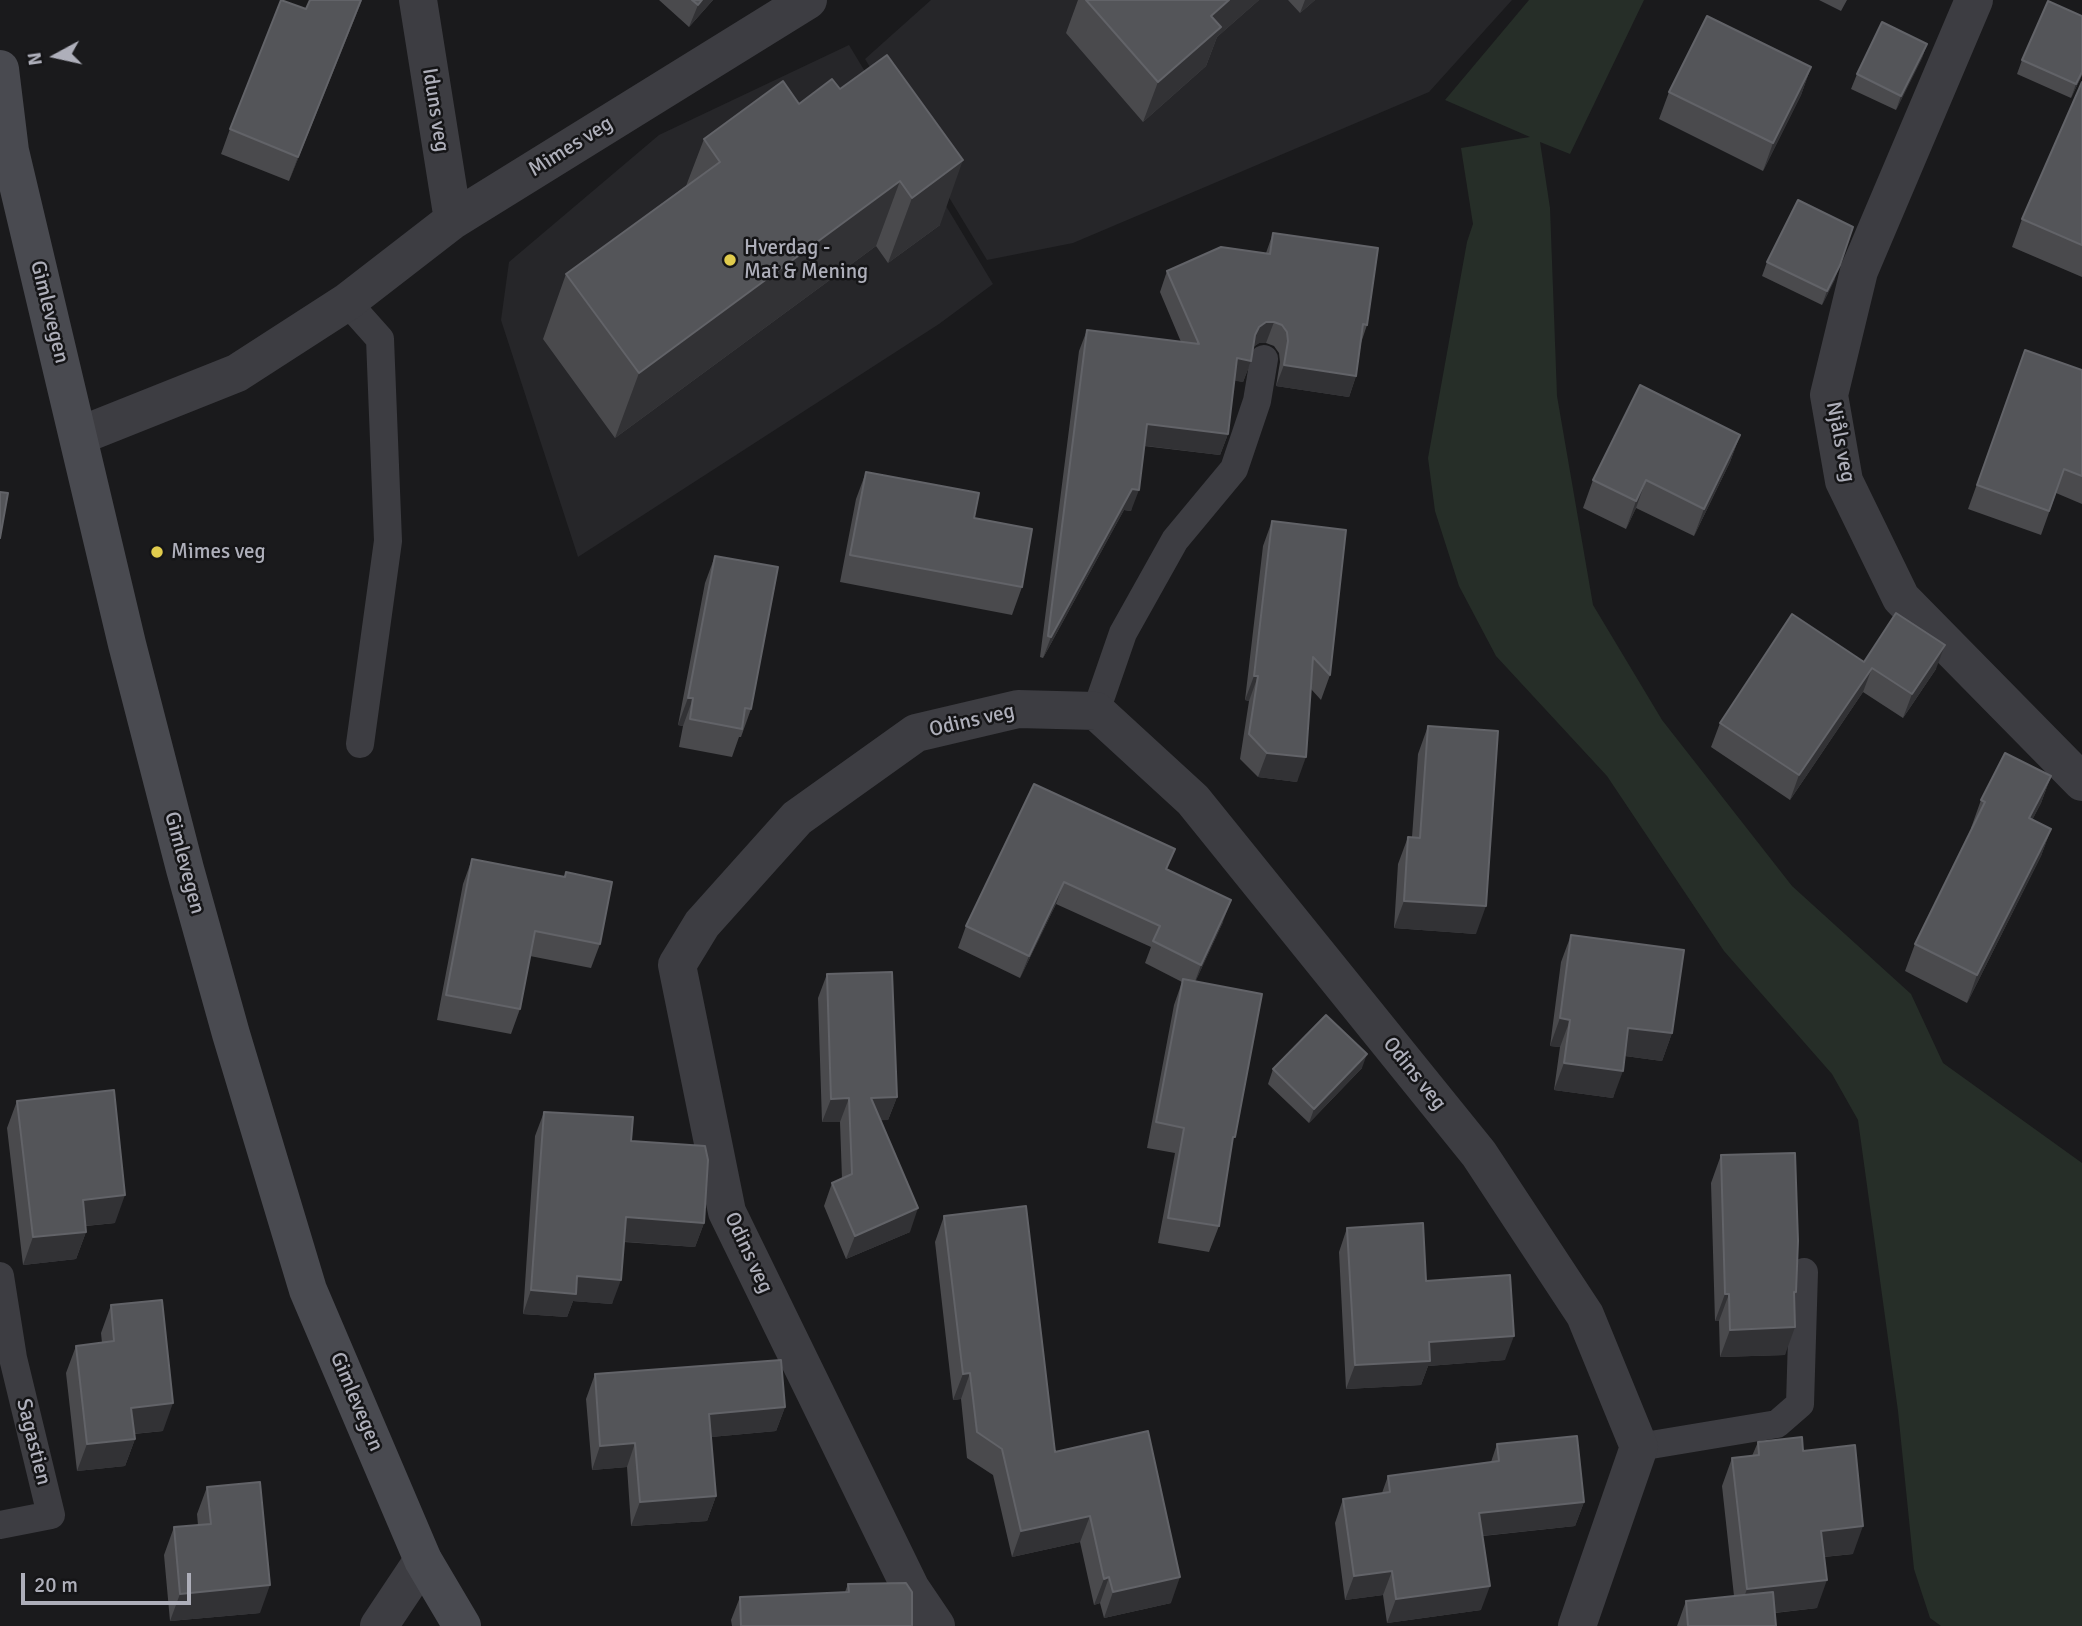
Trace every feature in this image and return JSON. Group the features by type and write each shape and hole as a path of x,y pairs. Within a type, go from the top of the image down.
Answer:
{"street":[{"name":"Iduns veg","path":"418,0 453,220"},
{"name":"Mimes veg","path":"79,436 237,373 347,302 453,220 808,0"},
{"name":"Njåls veg","path":"1974,0 1859,271 1829,395 1844,481 1901,598 2082,782"},
{"name":"Gimlevegen","path":"0,69 10,150 127,644 185,869 235,1047 308,1290 423,1560 462,1626"},
{"name":"Odins veg","path":"936,1626 911,1589 727,1212 677,965 702,924 797,818 916,733 1018,709 1096,711 1193,800 1479,1154 1585,1315 1639,1447"},
{"path":"1577,1626 1639,1447"},
{"path":"379,1626 423,1560"}],"lane":[{"path":"347,302 380,339 388,541 360,744"},
{"path":"1096,711 1123,633 1175,540 1234,470 1257,401 1264,359"},
{"path":"1639,1447 1777,1424 1800,1404 1804,1272"},
{"name":"Sagastien","path":"0,1276 13,1358 51,1515 0,1525"}],"shaded area":[{"path":"931,0 1512,0 1429,92 1073,243 987,260 865,59"},
{"path":"1529,0 1644,0 1570,154 1540,142 1550,208 1557,396 1593,605 1662,720 1792,886 1911,994 1943,1063 2082,1163 2082,1626 1941,1626 1930,1618 1914,1569 1898,1411 1858,1120 1832,1074 1724,951 1607,776 1496,656 1459,586 1435,511 1428,458 1467,242 1473,224 1461,148 1530,137 1445,100"},
{"path":"849,45 993,284 939,324 578,557 501,320 509,262 659,135"}],"building":[{"path":"281,0 306,9 310,0 361,0 298,157 230,129"},
{"path":"1086,0 1229,0 1211,16 1221,27 1158,82"},
{"path":"2048,1 2082,16 2082,72 2076,84 2022,60"},
{"path":"1707,16 1811,67 1773,143 1669,92"},
{"path":"1882,22 1927,44 1901,96 1857,74"},
{"path":"887,55 963,160 912,198 900,181 639,373 566,274 720,162 704,139 783,81 799,104 832,79 840,89"},
{"path":"2082,82 2082,245 2022,219"},
{"path":"1798,200 1853,227 1840,265 1827,291 1767,262"},
{"path":"1273,233 1378,248 1367,325 1363,324 1356,376 1284,365 1287,332 1282,325 1274,322 1266,322 1259,327 1251,361 1237,358 1228,434 1147,424 1139,490 1132,489 1051,637 1048,636 1087,330 1199,344 1167,271 1221,247 1270,254"},
{"path":"2025,350 2082,370 2082,476 2064,469 2049,511 1977,485"},
{"path":"1640,385 1740,435 1704,509 1646,480 1636,501 1593,480"},
{"path":"866,472 979,493 974,518 1032,529 1022,587 850,555"},
{"path":"0,492 8,493 0,538"},
{"path":"1272,521 1346,530 1330,675 1313,657 1306,757 1267,753 1249,734 1258,676 1254,676"},
{"path":"715,556 778,567 751,709 745,708 742,729 690,719 693,698 688,698"},
{"path":"1896,613 1945,645 1912,694 1872,668 1799,775 1720,723 1792,614 1864,662"},
{"path":"1428,726 1498,731 1486,906 1404,901 1408,837 1420,838"},
{"path":"2005,753 2051,776 2029,818 2051,829 1977,975 1915,944 1985,802 1981,800"},
{"path":"1034,784 1175,849 1166,869 1231,900 1201,965 1153,941 1160,926 1064,882 1029,956 966,926"},
{"path":"472,859 565,877 566,872 612,882 600,944 535,931 520,1009 446,995"},
{"path":"1571,935 1684,950 1672,1033 1628,1028 1623,1071 1564,1063 1570,1020 1560,1018"},
{"path":"892,972 897,1097 871,1098 918,1208 855,1236 832,1183 852,1174 849,1098 831,1099 827,974"},
{"path":"1183,979 1262,994 1233,1137 1219,1226 1168,1218 1184,1128 1156,1122"},
{"path":"1326,1015 1367,1054 1314,1109 1273,1069"},
{"path":"114,1090 125,1195 83,1200 86,1232 33,1237 17,1101"},
{"path":"544,1112 633,1117 631,1141 705,1146 708,1160 704,1223 626,1217 621,1280 577,1276 576,1294 531,1290"},
{"path":"1795,1153 1798,1241 1794,1292 1795,1327 1730,1330 1729,1294 1725,1294 1721,1155"},
{"path":"1026,1206 1055,1452 1148,1431 1180,1577 1113,1592 1109,1577 1104,1579 1090,1516 1021,1531 1002,1449 977,1432 970,1373 963,1374 944,1216"},
{"path":"1423,1223 1426,1281 1510,1275 1514,1336 1429,1342 1430,1361 1355,1365 1347,1228"},
{"path":"162,1300 173,1403 131,1408 135,1439 87,1444 76,1346 114,1341 111,1305"},
{"path":"781,1360 785,1407 709,1414 716,1496 640,1502 635,1443 600,1446 595,1374"},
{"path":"1577,1436 1584,1502 1479,1513 1490,1586 1396,1599 1392,1571 1354,1576 1343,1499 1390,1492 1388,1476 1499,1461 1497,1444"},
{"path":"1802,1437 1803,1451 1855,1445 1863,1526 1821,1531 1827,1580 1747,1589 1732,1458 1759,1455 1758,1442"},
{"path":"260,1482 270,1585 180,1594 174,1527 211,1524 207,1487"},
{"path":"906,1583 912,1592 912,1626 741,1626 740,1597 849,1592 848,1584"},
{"path":"1773,1592 1776,1626 1688,1626 1686,1601"}],"place":[{"name":"Hverdag - Mat & Mening","path":"730,260"},
{"name":"Mimes veg","path":"157,552"}]}
